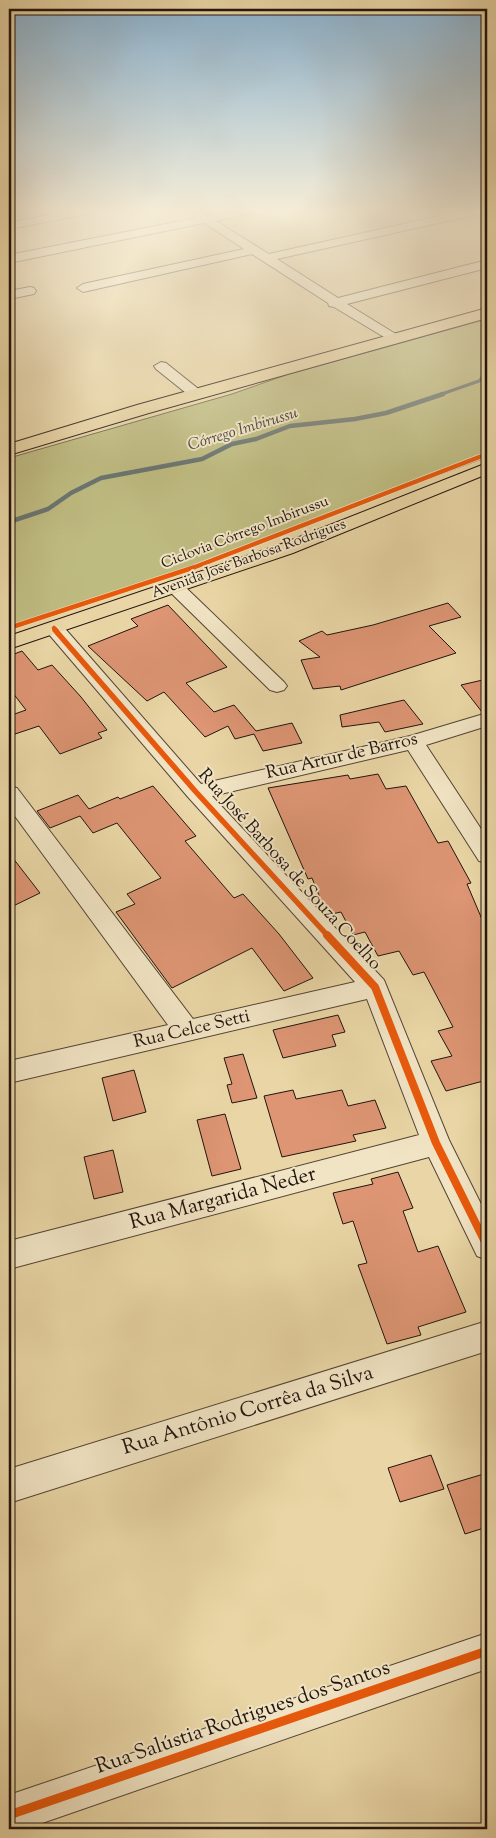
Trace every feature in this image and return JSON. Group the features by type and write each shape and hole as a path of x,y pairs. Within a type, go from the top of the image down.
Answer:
{"main road":[{"path":"9,450 196,394 487,313"},
{"name":"Avenida José Barbosa Rodrigues","path":"9,643 286,549 486,470"}],"street":[{"path":"325,297 394,339"},
{"path":"334,303 358,297"},
{"path":"161,366 196,394"},
{"path":"174,586 277,686"},
{"name":"Rua José Barbosa de Souza Coelho","path":"54,628 196,792 375,987 436,1143 487,1246"},
{"name":"Rua Artur de Barros","path":"196,792 413,742 487,719"},
{"path":"413,742 487,855"},
{"path":"9,792 187,1031"},
{"name":"Rua Celce Setti","path":"9,1072 375,987"},
{"name":"Rua Margarida Neder","path":"9,1255 436,1143"},
{"name":"Rua Antônio Corrêa da Silva","path":"9,1486 487,1336"},
{"name":"Rua Salústia Rodrigues dos Santos","path":"9,1815 487,1651"}],"shaded area":[{"path":"487,319 487,457 266,540 9,629 9,458 232,394 289,374"}],"building":[{"path":"448,603 461,617 429,626 456,653 341,690 340,686 313,689 301,660 320,657 299,641 322,631 327,635 373,625"},
{"path":"168,605 227,667 186,683 214,712 234,705 256,731 292,723 302,743 263,751 254,734 235,739 228,726 205,737 164,692 147,701 88,646 138,626 131,619"},
{"path":"22,651 38,670 52,665 107,730 98,733 102,738 60,754 39,726 15,734 9,724 9,716 26,710 9,688 9,656"},
{"path":"487,679 487,711 482,712 461,685"},
{"path":"404,700 423,724 385,732 379,722 342,727 340,715"},
{"path":"378,774 386,789 406,786 438,843 448,841 471,883 467,884 487,931 487,1080 446,1091 431,1061 452,1056 438,1031 453,1027 424,972 413,975 399,951 378,956 365,932 353,935 341,912 327,915 312,878 308,879 268,788 348,775 350,779"},
{"path":"153,786 196,836 185,841 234,898 243,894 279,934 313,978 284,991 252,948 172,988 116,912 135,904 127,894 161,878 117,823 93,833 80,816 50,828 37,811 78,795 89,809"},
{"path":"9,853 40,893 9,908"},
{"path":"338,1015 345,1032 332,1035 336,1046 283,1058 273,1030"},
{"path":"243,1054 257,1098 232,1103 227,1085 232,1084 224,1058"},
{"path":"134,1070 146,1112 113,1121 102,1078"},
{"path":"293,1090 296,1099 342,1090 348,1106 375,1100 386,1128 353,1135 356,1141 282,1157 264,1096"},
{"path":"225,1114 241,1169 212,1176 197,1120"},
{"path":"113,1150 123,1192 94,1199 84,1157"},
{"path":"398,1172 413,1208 403,1211 418,1252 438,1246 466,1312 418,1327 421,1335 387,1344 358,1265 367,1263 353,1221 343,1224 333,1193 373,1184 371,1179"},
{"path":"431,1455 444,1489 400,1502 388,1468"},
{"path":"487,1473 487,1527 465,1534 447,1485"}],"waterway":[{"name":"Córrego Imbirussu","path":"439,395 479,381 487,372"},
{"name":"Córrego Imbirussu","path":"9,522 48,509 71,493 101,478 202,459 232,444 256,439 290,426 355,419 386,413 443,394"}],"cycle path":[{"name":"Ciclovia Córrego Imbirussu","path":"9,628 195,567 487,454"},
{"path":"54,628 196,792 375,987 436,1143 487,1246"},
{"path":"9,1815 487,1651"}]}
